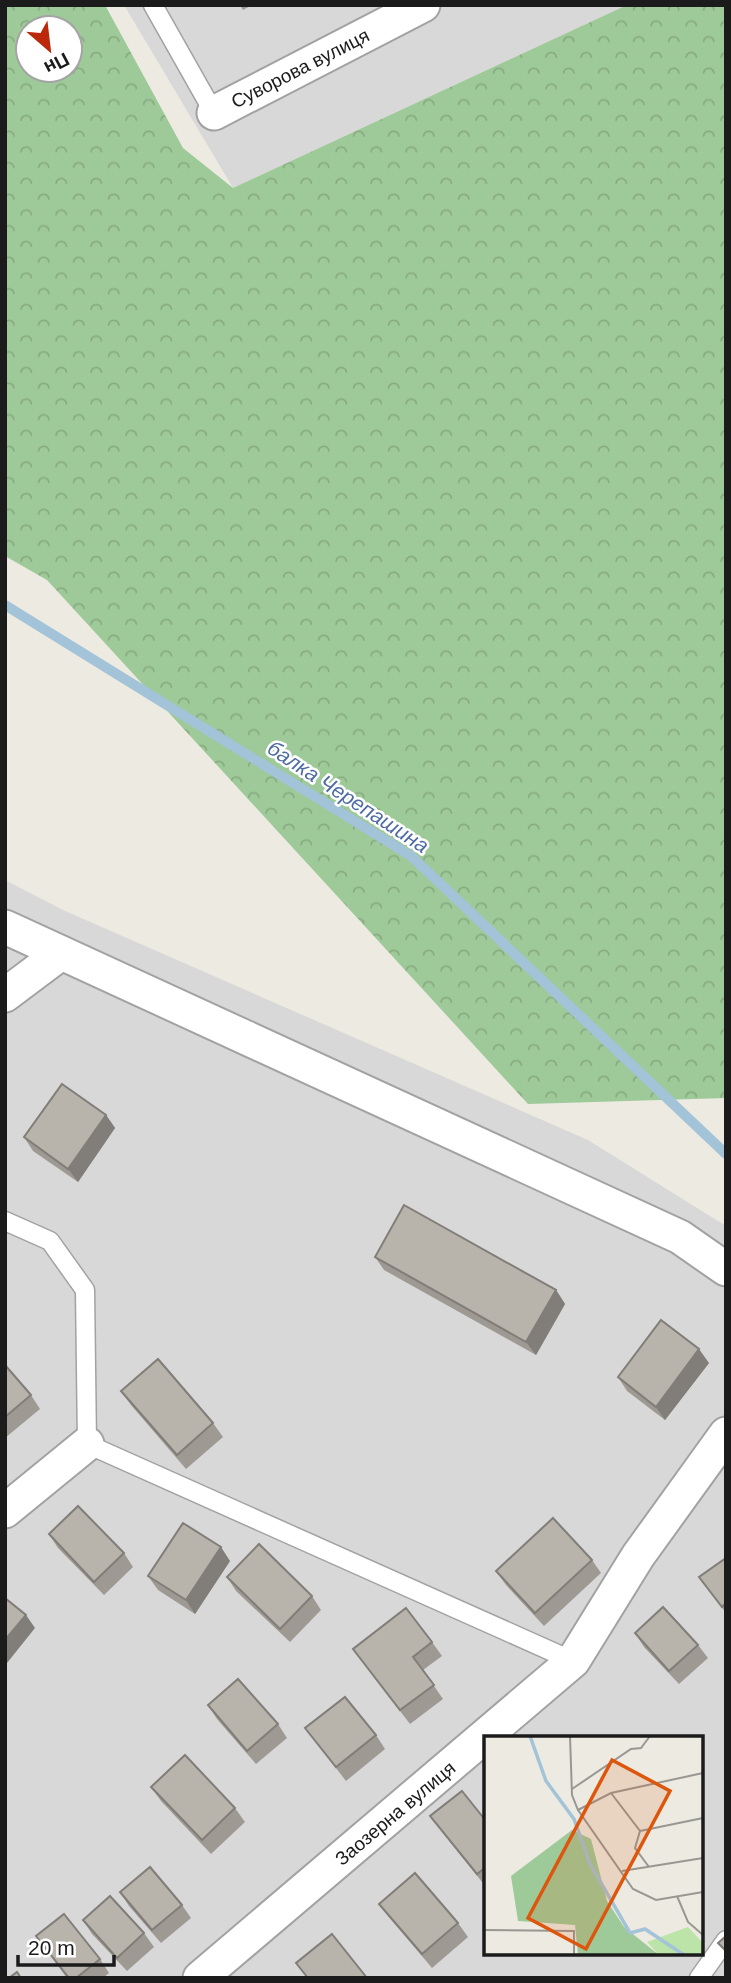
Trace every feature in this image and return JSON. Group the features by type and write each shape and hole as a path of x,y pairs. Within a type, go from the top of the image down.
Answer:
{"street":[{"name":"Суворова вулиця","path":"214,113 423,5"},
{"path":"5,927 680,1237 726,1269"},
{"path":"5,995 61,953"},
{"name":"Заозерна вулиця","path":"485,1736 573,1661 638,1556 726,1434"},
{"path":"5,1511 87,1444"},
{"name":"Заозерна вулиця","path":"200,1978 484,1737"}],"lane":[{"path":"153,5 214,113"},
{"path":"5,1221 50,1241 85,1290 87,1444 573,1661"},
{"path":"699,1978 726,1940"}],"shaded area":[{"path":"124,5 627,5 233,188"},
{"path":"5,880 63,910 588,1140 726,1226 726,1978 5,1978"}],"green space":[{"path":"5,5 105,5 183,148 233,188 627,5 726,5 726,1098 528,1104 47,580 5,556"}],"building":[{"path":"62,1084 106,1115 68,1169 24,1137"},
{"path":"404,1205 556,1290 526,1342 375,1257"},
{"path":"661,1320 699,1349 656,1407 618,1377"},
{"path":"158,1359 213,1423 177,1455 121,1391"},
{"path":"5,1365 31,1395 5,1417"},
{"path":"78,1506 124,1553 94,1582 49,1534"},
{"path":"553,1518 592,1560 535,1613 496,1571"},
{"path":"183,1523 221,1547 186,1600 148,1576"},
{"path":"259,1544 312,1596 280,1629 227,1577"},
{"path":"726,1558 726,1603 722,1607 699,1577"},
{"path":"5,1598 26,1615 5,1640"},
{"path":"663,1607 698,1645 669,1671 635,1633"},
{"path":"406,1608 432,1642 413,1657 434,1685 400,1710 353,1649"},
{"path":"238,1679 278,1724 247,1751 208,1705"},
{"path":"345,1697 376,1735 336,1767 305,1728"},
{"path":"185,1755 235,1808 202,1840 151,1787"},
{"path":"462,1791 484,1818 484,1869 477,1874 430,1816"},
{"path":"150,1867 182,1905 152,1930 120,1892"},
{"path":"415,1873 458,1923 422,1954 379,1904"},
{"path":"110,1896 144,1933 117,1958 83,1920"},
{"path":"64,1914 100,1959 76,1978 69,1978 36,1936"},
{"path":"332,1934 367,1978 308,1978 296,1963"},
{"path":"726,1936 726,1951 718,1943"},
{"path":"17,1972 21,1978 9,1978"}],"waterway":[{"name":"балка Черепашина","path":"5,605 411,856 726,1154"}]}
